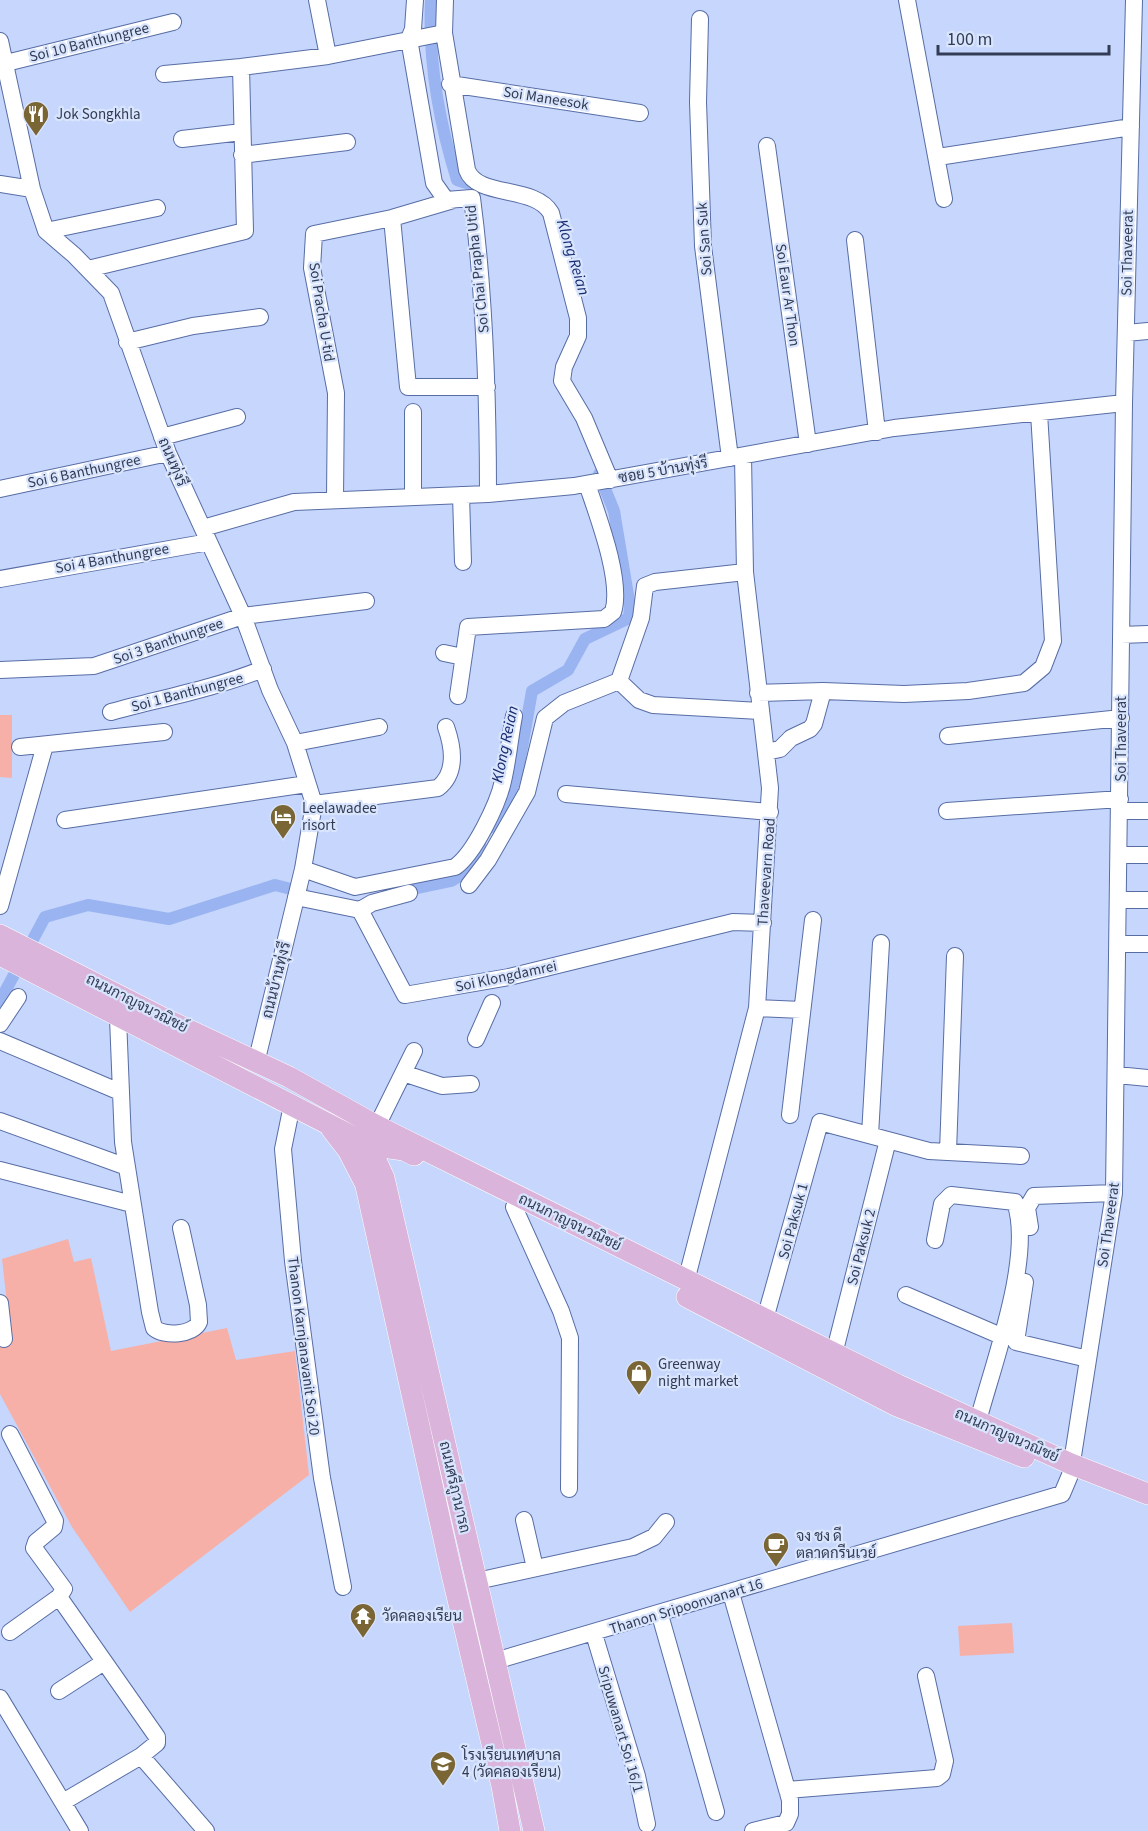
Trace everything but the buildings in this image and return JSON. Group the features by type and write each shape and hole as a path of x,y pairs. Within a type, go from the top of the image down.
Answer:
{"main road":[{"name":"ถนนกาญจนวณิชย์","path":"2,942 45,968 118,1018 326,1122 372,1135"},
{"name":"ถนนกาญจนวณิชย์","path":"45,968 289,1077 341,1106"},
{"name":"ถนนศรีภูวนารถ","path":"341,1106 360,1129 372,1135 375,1182 445,1538 502,1786 510,1831"},
{"path":"326,1122 375,1182 387,1164 408,1147"},
{"path":"372,1135 408,1147"},
{"name":"ถนนกาญจนวณิชย์","path":"408,1147 978,1422 1148,1508"},
{"name":"ถนนกาญจนวณิชย์","path":"408,1147 514,1208 895,1405 1070,1469 1148,1494"},
{"name":"ถนนศรีภูวนารถ","path":"375,1182 466,1534 534,1831"},
{"path":"445,1538 466,1534"}],"street":[{"path":"318,0 328,56"},
{"path":"409,39 413,29 415,0"},
{"path":"445,0 437,34 470,178 476,182 538,201 548,208 577,304 579,327 562,381 584,418 610,480"},
{"path":"907,0 944,199"},
{"name":"Soi Thaveerat","path":"1070,1469 1114,1193 1119,944 1124,403 1134,0"},
{"name":"Soi San Suk","path":"700,19 698,102 702,246 736,457"},
{"name":"Soi 10 Banthungree","path":"6,63 172,22"},
{"path":"164,74 328,56 437,34"},
{"name":"Soi Chai Prapha Utid","path":"409,39 434,183 446,200 472,198 483,299 488,494"},
{"name":"ถนนทุ่งรี","path":"0,41 32,189 46,231 111,293 168,453 243,616 295,743 314,804 296,897"},
{"path":"88,269 245,231 241,67"},
{"name":"Soi Maneesok","path":"450,84 640,113"},
{"path":"938,157 1131,127"},
{"path":"182,139 242,132"},
{"path":"242,155 347,142"},
{"name":"Soi Eaur Ar Thon","path":"767,146 808,444"},
{"path":"0,184 32,189"},
{"name":"Soi Pracha U-tid","path":"335,498 336,393 312,268 314,234 392,218 453,200"},
{"path":"46,231 157,208"},
{"path":"392,218 408,387 487,387"},
{"path":"855,240 877,432"},
{"path":"127,342 193,326 260,317"},
{"path":"1126,333 1148,331"},
{"name":"ซอย 5 บ้านทุ่งรี","path":"206,535 294,502 335,498 488,494 587,484 877,432 1124,403"},
{"path":"413,412 413,497"},
{"path":"758,693 823,691 904,694 968,691 1024,683 1042,667 1053,641 1039,413"},
{"path":"162,437 237,417"},
{"name":"Soi 6 Banthungree","path":"0,489 168,453"},
{"name":"Thaveevarn Road","path":"686,1281 757,1008 770,812 766,752 745,572 736,457"},
{"path":"458,696 468,627 604,619 612,613 614,594 607,543 587,484"},
{"path":"461,495 463,562"},
{"name":"Soi 4 Banthungree","path":"8,577 206,535"},
{"path":"469,885 488,860 545,718 564,703 619,681 641,618 645,586 655,582 745,572"},
{"name":"Soi 3 Banthungree","path":"0,670 94,666 243,616 366,602"},
{"path":"1121,635 1148,634"},
{"path":"444,653 463,657"},
{"name":"Soi 1 Banthungree","path":"111,712 229,683 263,669"},
{"path":"619,681 639,700 653,705 760,711"},
{"path":"766,752 780,749 791,738 810,729 814,724 823,691"},
{"path":"302,875 355,887 456,867 516,786 514,716"},
{"path":"948,736 1121,718"},
{"path":"295,743 379,727"},
{"path":"314,804 438,788 446,780 453,755 446,727"},
{"path":"20,747 164,732"},
{"path":"0,906 45,745"},
{"path":"64,820 307,784"},
{"path":"566,794 770,812"},
{"path":"947,811 1120,805 1148,811"},
{"path":"1120,855 1148,855"},
{"path":"296,897 360,910 372,903 409,893"},
{"name":"ถนนบ้านทุ่งรี","path":"256,1063 296,897"},
{"path":"1119,900 1148,900"},
{"name":"Soi Klongdamrei","path":"360,910 405,995 509,977 733,922 763,923"},
{"path":"790,1115 813,920"},
{"path":"881,943 870,1135 929,1151 1021,1156"},
{"path":"1119,944 1148,944"},
{"path":"948,1152 956,956"},
{"path":"0,1024 18,997"},
{"path":"476,1039 492,1004"},
{"path":"757,1008 802,1010"},
{"path":"118,1018 120,1092 126,1167 152,1322 156,1330 165,1334 195,1329 199,1322 181,1228"},
{"path":"0,1041 120,1092"},
{"path":"372,1135 414,1051"},
{"path":"403,1073 442,1086 471,1084"},
{"path":"1117,1075 1148,1078"},
{"name":"Thanon Karnjanavanit Soi 20","path":"292,1105 283,1149 305,1367 343,1587"},
{"path":"0,1121 126,1167"},
{"name":"Soi Paksuk 1","path":"765,1319 820,1122 870,1135"},
{"name":"Soi Paksuk 2","path":"834,1354 888,1140"},
{"path":"0,1170 132,1204"},
{"path":"1088,1359 1016,1342 1032,1237 1028,1208 1034,1196 1114,1193"},
{"path":"935,1240 942,1204 951,1195 1015,1202 1021,1236 1017,1277 978,1422"},
{"path":"514,1208 561,1311 570,1338 569,1489"},
{"path":"906,1294 1001,1336"},
{"path":"0,1303 4,1339"},
{"path":"10,1434 55,1520 54,1527 34,1546 64,1589 59,1597 10,1632"},
{"name":"Thanon Sripoonvanart 16","path":"495,1661 660,1615 1062,1494 1070,1469"},
{"path":"524,1520 535,1568"},
{"path":"477,1581 633,1548 654,1537 666,1522"},
{"path":"731,1593 790,1800 790,1814 786,1823 753,1831"},
{"path":"59,1597 156,1735 157,1743 141,1756 63,1802"},
{"path":"660,1615 716,1812"},
{"name":"Sripuwanart Soi 16/1","path":"594,1634 637,1776 647,1824"},
{"path":"59,1691 104,1662"},
{"path":"787,1790 937,1778 942,1774 945,1761 926,1676"},
{"path":"0,1698 80,1831"},
{"path":"141,1756 205,1831"}],"shaded area":[{"path":"0,715 12,715 12,778 0,777"},
{"path":"68,1239 74,1262 91,1258 111,1351 227,1328 236,1360 295,1351 309,1475 130,1612 72,1527 0,1394 0,1304 7,1304 2,1259"},
{"path":"1012,1623 1014,1653 960,1656 958,1626"}],"waterway":[{"name":"Klong Reian","path":"431,0 433,68 440,114 451,158 457,180 479,187"},
{"name":"Klong Reian","path":"492,827 509,798 518,770 532,691 568,670 585,639 629,618 630,607 614,511 599,474"},
{"name":"Klong Reian","path":"399,892 451,881 465,873 481,847"},
{"name":"Klong Reian","path":"0,1001 45,917 88,905 169,919 275,885 303,892"}],"place":[{"name":"Jok Songkhla","path":"36,137"},
{"name":"Leelawadee risort","path":"283,840"},
{"name":"Greenway night market","path":"639,1396"},
{"name":"จง ชง ดี ตลาดกรีนเวย์","path":"776,1568"},
{"name":"วัดคลองเรียน","path":"363,1639"},
{"name":"โรงเรียนเทศบาล 4 (วัดคลองเรียน)","path":"443,1787"}]}
